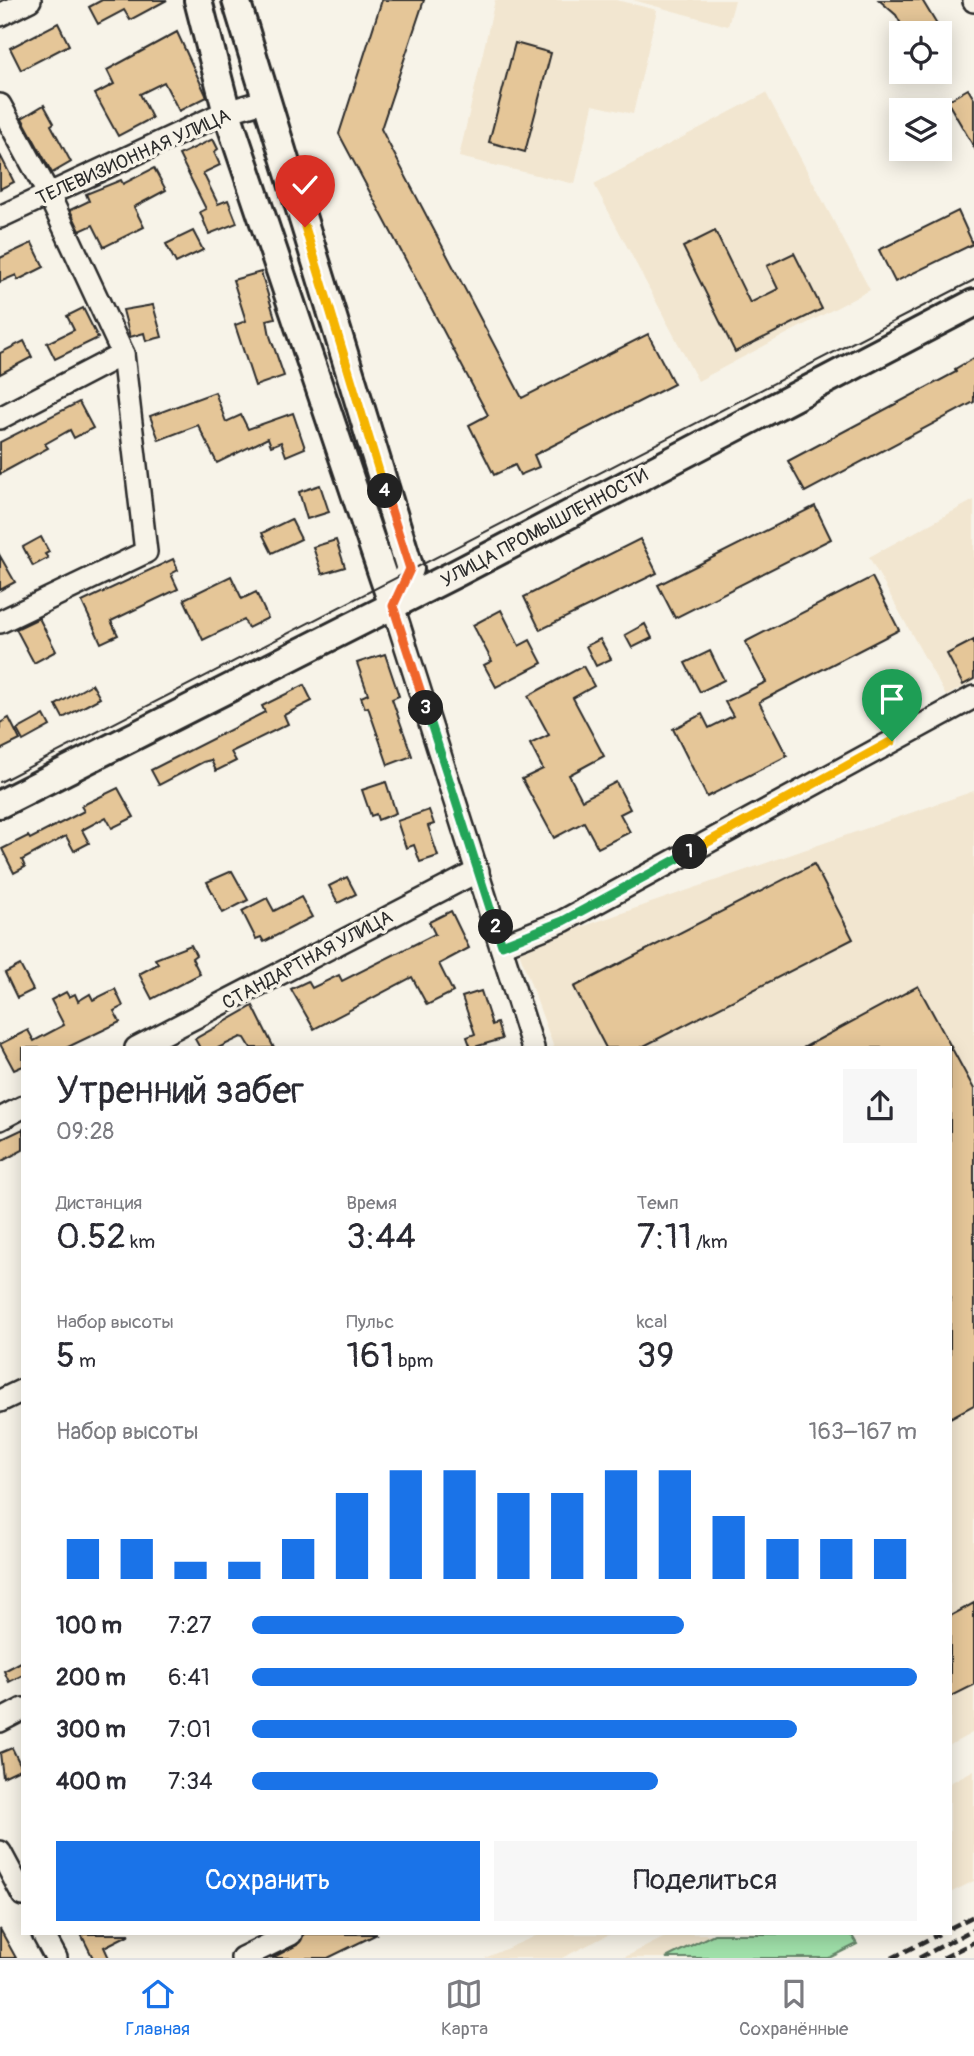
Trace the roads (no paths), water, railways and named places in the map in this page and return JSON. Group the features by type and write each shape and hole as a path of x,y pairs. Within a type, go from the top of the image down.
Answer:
{"main road":[{"path":"198,0 228,113 393,606"},
{"path":"236,0 410,569 393,606"},
{"path":"269,239 305,227"},
{"name":"УЛИЦА ПРОМЫШЛЕННОСТИ","path":"0,804 393,606 974,303"},
{"path":"404,553 427,566 457,573"}],"street":[{"path":"0,15 30,0"},
{"name":"ТЕЛЕВИЗИОННАЯ УЛИЦА","path":"0,217 228,113 267,100"},
{"path":"0,105 48,193 122,354 146,551 0,622"},
{"path":"0,418 122,354"},
{"path":"393,606 532,1046"},
{"path":"502,945 563,921 974,696"},
{"name":"СТАНДАРТНАЯ УЛИЦА","path":"140,1046 478,871"},
{"path":"0,1119 21,1108"},
{"path":"0,1401 21,1391"},
{"path":"0,1721 21,1710"},
{"path":"0,1852 21,1891"},
{"path":"44,1935 56,1958"},
{"path":"242,1958 288,1935"}],"tram line":[{"path":"0,782 974,280"}],"railway":[{"path":"952,1927 974,1916"},
{"path":"919,1958 974,1929"},
{"path":"892,1958 937,1935"},
{"path":"943,1958 974,1942"}]}
